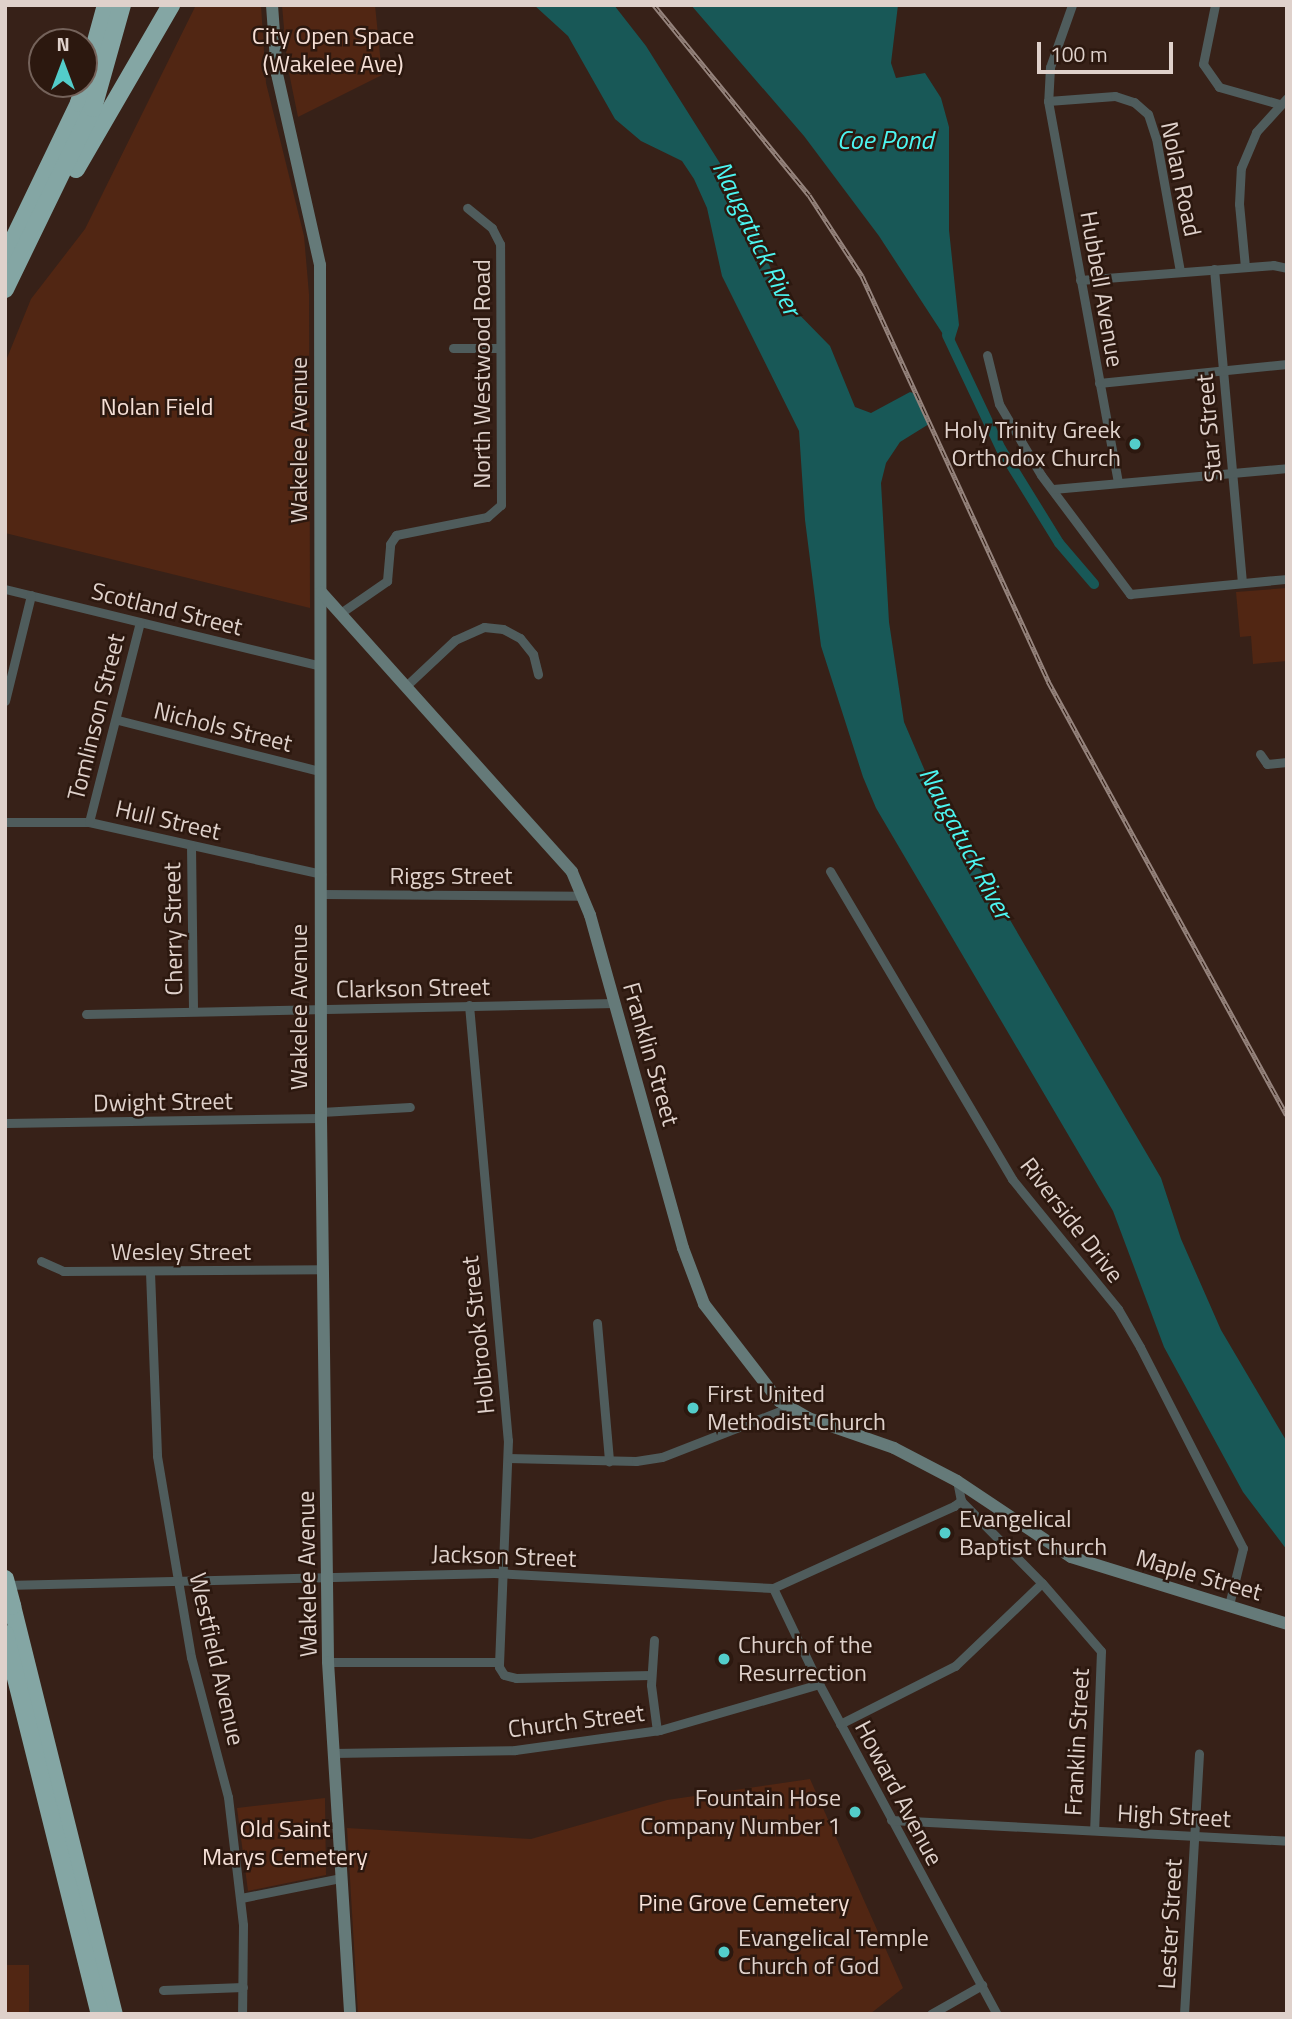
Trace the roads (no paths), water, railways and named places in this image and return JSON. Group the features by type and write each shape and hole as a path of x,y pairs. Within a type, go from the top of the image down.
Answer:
{"highway":[{"path":"5,257 79,103 106,5"},
{"path":"5,289 93,108 122,5"},
{"path":"31,240 171,5"},
{"path":"5,1579 114,2014"},
{"path":"5,1634 100,2014"},
{"path":"97,1940 124,2014"}],"main road":[{"name":"Wakelee Avenue","path":"272,5 277,74 320,265 320,1011 328,1662 350,2014"},
{"name":"Franklin Street","path":"321,592 342,612 557,853 583,896 683,1248 704,1304 788,1408"},
{"path":"788,1408 894,1448 957,1481"},
{"name":"Maple Street","path":"957,1481 1071,1557 1287,1624"}],"street":[{"name":"Hubbell Avenue","path":"1072,5 1051,67 1048,101 1118,483"},
{"path":"1215,5 1203,64 1219,87 1283,101 1256,132 1241,168 1239,204 1245,267"},
{"name":"Nolan Road","path":"1048,101 1115,96 1134,102 1147,114 1156,138 1180,272"},
{"name":"North Westwood Road","path":"342,612 387,581 390,544 396,535 486,517 501,505 500,244 492,228 467,208"},
{"path":"1080,280 1245,267 1287,268"},
{"name":"Star Street","path":"1214,270 1242,582"},
{"path":"453,348 500,348"},
{"path":"987,355 999,404 1053,489 1130,594 1287,579"},
{"path":"1099,383 1287,364"},
{"path":"1053,489 1287,468"},
{"name":"Scotland Street","path":"5,589 320,666"},
{"path":"5,701 31,595"},
{"name":"Tomlinson Street","path":"89,822 118,720 140,622"},
{"path":"406,686 455,640 484,627 503,629 520,638 533,654 538,674"},
{"name":"Nichols Street","path":"118,720 319,771"},
{"path":"1259,754 1267,764 1287,762"},
{"name":"Hull Street","path":"5,822 89,822 321,874"},
{"name":"Cherry Street","path":"191,845 193,1011"},
{"name":"Riverside Drive","path":"830,871 1012,1180 1118,1309 1140,1347 1243,1548 1229,1605"},
{"name":"Riggs Street","path":"320,894 583,896"},
{"name":"Clarkson Street","path":"86,1014 615,1003"},
{"name":"Holbrook Street","path":"469,1005 508,1458 498,1662"},
{"name":"Dwight Street","path":"5,1123 321,1115 410,1107"},
{"name":"Wesley Street","path":"41,1261 63,1271 323,1269"},
{"name":"Westfield Avenue","path":"150,1272 155,1436 176,1579 191,1657 222,1765 241,1898 242,2014"},
{"path":"597,1322 609,1461"},
{"path":"508,1458 609,1461 671,1454 788,1408"},
{"path":"957,1481 961,1501"},
{"name":"Jackson Street","path":"5,1585 327,1575 504,1573 773,1588 961,1501"},
{"name":"Franklin Street","path":"961,1501 1096,1641 1102,1656 1094,1830"},
{"path":"840,1724 955,1666 1042,1583"},
{"name":"Howard Avenue","path":"773,1588 819,1684 891,1821 997,2014"},
{"path":"654,1640 651,1675 657,1731"},
{"path":"328,1662 498,1662 504,1675 516,1678 651,1675"},
{"name":"Church Street","path":"332,1753 515,1750 657,1731 819,1684"},
{"name":"Lester Street","path":"1184,2014 1199,1754"},
{"name":"High Street","path":"891,1821 1287,1841"},
{"path":"241,1898 340,1878"},
{"path":"931,2014 982,1985"},
{"path":"163,1990 243,1987"}],"water":[{"name":"Naugatuck River","path":"534,5 614,5 646,46 740,195 783,298 830,346 855,407 871,413 910,392 916,394 929,424 900,442 886,463 881,483 889,622 904,722 946,820 972,855 1161,1178 1181,1239 1221,1330 1287,1442 1287,1550 1243,1492 1164,1347 1113,1211 876,808 863,777 821,646 805,520 799,431 722,276 707,208 694,179 682,161 641,141 615,119 568,36"},
{"name":"Coe Pond","path":"691,5 898,5 891,63 896,78 925,73 941,98 949,127 949,230 959,325 952,348 879,236 804,136"}],"waterway":[{"path":"947,335 1001,449 1059,543 1094,584"}],"railway":[{"path":"654,5 809,195 862,276 1048,681 1287,1115"}],"place":[{"name":"Holy Trinity Greek Orthodox Church","path":"1135,444"},
{"name":"First United Methodist Church","path":"693,1408"},
{"name":"Evangelical Baptist Church","path":"945,1533"},
{"name":"Church of the Resurrection","path":"724,1659"},
{"name":"Fountain Hose Company Number 1","path":"855,1812"},
{"name":"Evangelical Temple Church of God","path":"724,1952"}],"park label":[{"name":"City Open Space (Wakelee Ave)","path":"333,50"},
{"name":"Nolan Field","path":"157,407"},
{"name":"Old Saint Marys Cemetery","path":"285,1843"},
{"name":"Pine Grove Cemetery","path":"744,1903"}]}
